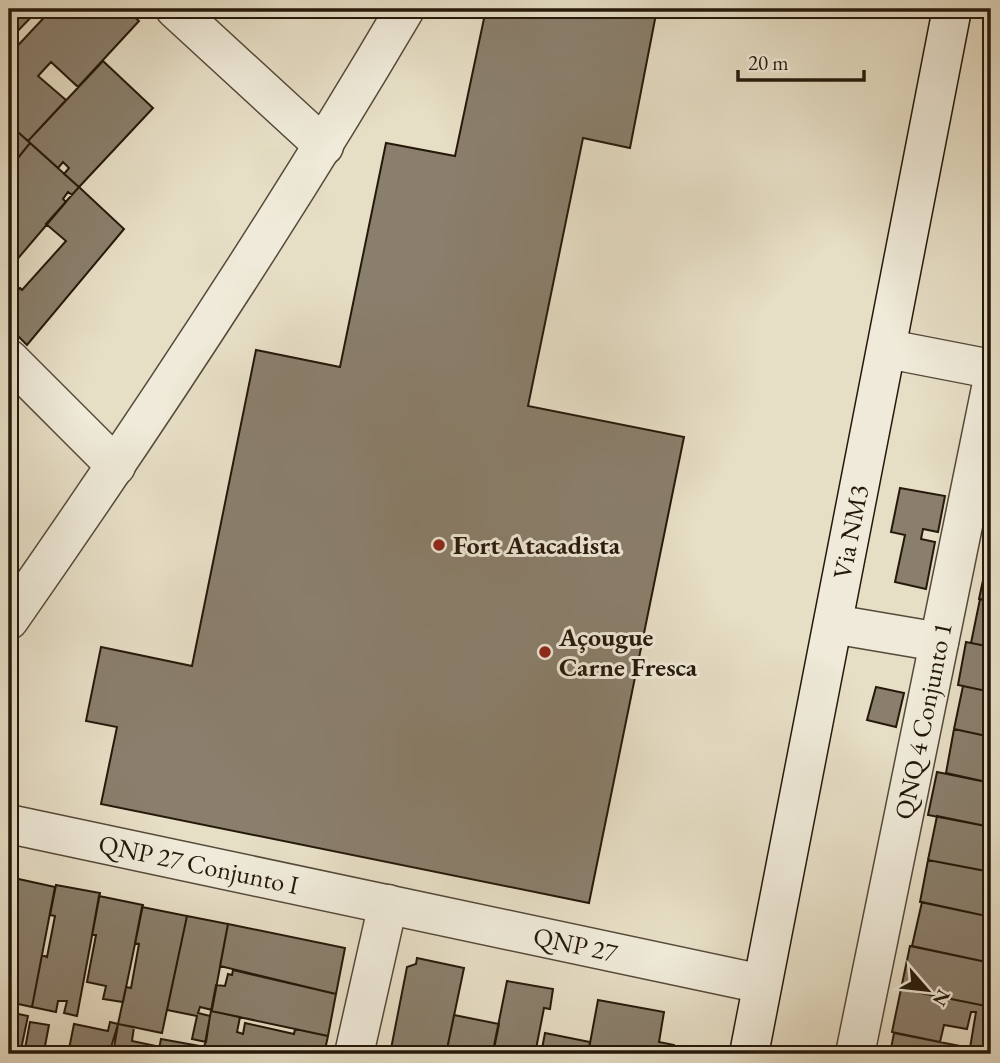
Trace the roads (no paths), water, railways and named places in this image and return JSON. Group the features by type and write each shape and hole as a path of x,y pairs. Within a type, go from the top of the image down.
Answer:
{"street":[{"path":"174,9 324,146"},
{"path":"9,620 116,466 324,146 405,9"},
{"name":"Via NM3","path":"749,1054 952,9"},
{"path":"888,349 991,369"},
{"path":"9,359 116,466"},
{"name":"QNQ 4 Conjunto 1","path":"855,1054 991,388"},
{"path":"833,624 939,642"},
{"name":"QNP 27 Conjunto I","path":"9,824 388,904"},
{"path":"354,1054 388,904"},
{"name":"QNP 27","path":"388,904 762,984"}],"place":[{"name":"Fort Atacadista","path":"439,545"},
{"name":"Açougue Carne Fresca","path":"545,652"}]}
